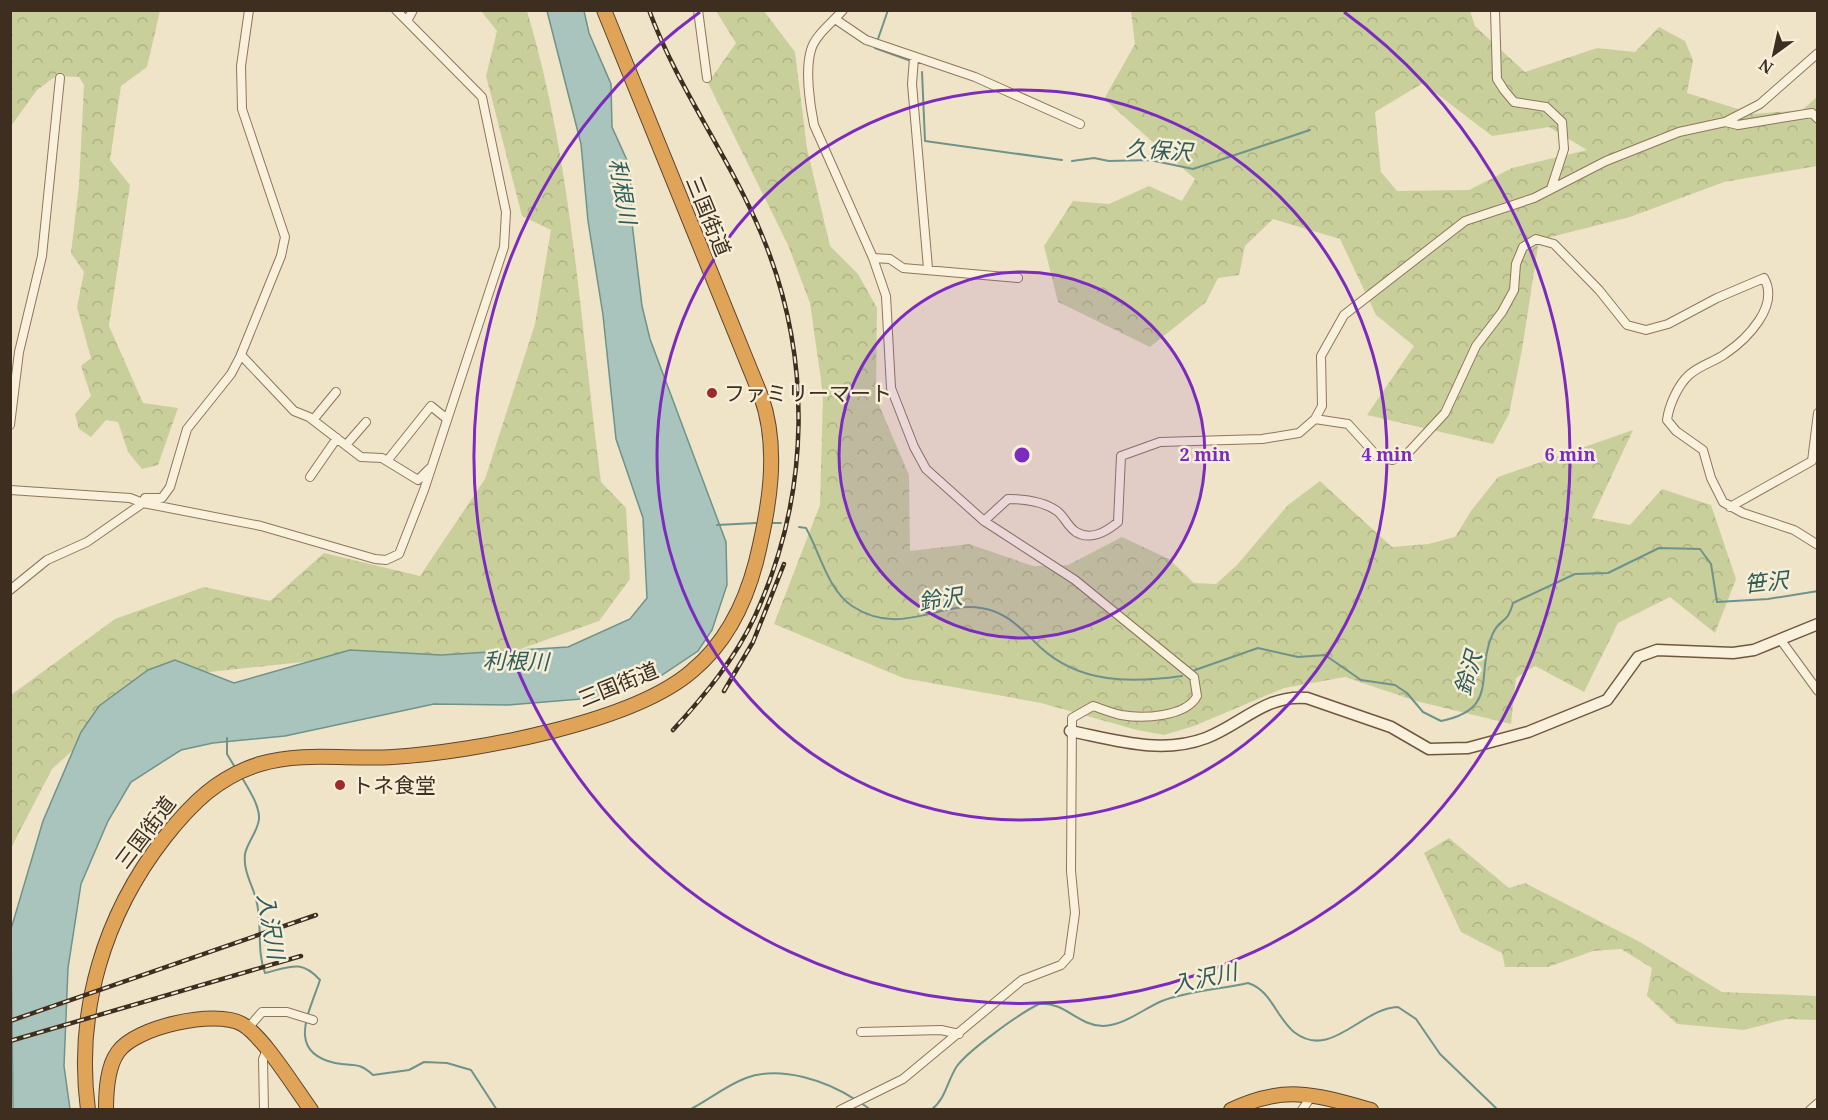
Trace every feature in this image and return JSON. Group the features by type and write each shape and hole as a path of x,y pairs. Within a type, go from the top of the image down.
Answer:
{"highway":[{"name":"三国街道","path":"88,1110 85,1058 89,1004 117,910 140,872 183,814 203,794 242,771 292,758 375,758 420,754 521,738 601,715 660,693 686,676 709,654 740,610 758,552 769,490 772,441 769,422 761,396 604,10"},
{"path":"106,1110 114,1058 132,1038 155,1028 208,1018 232,1020 248,1028 267,1050 310,1110"},
{"path":"1231,1110 1285,1094 1313,1094 1371,1110"}],"street":[{"path":"12,587 47,560 87,542 143,503 145,498 166,496 187,429 231,374 241,355 281,256 285,237 242,109 241,66 249,10"},
{"path":"10,490 130,498 143,503 261,526 386,560 399,554 405,544 504,247 506,212 482,97 396,10"},
{"path":"407,21 413,10"},
{"path":"698,10 707,78"},
{"path":"840,1110 903,1079 960,1034 1022,980 1060,965 1069,956 1075,912 1071,871 1070,731 1072,718 1093,706 1121,715 1145,716 1188,707 1197,696 1194,678 1075,580 984,521 926,469 914,447 891,388 886,296 873,258 814,125 810,104 811,50 818,38 843,10"},
{"path":"1495,10 1497,79 1514,102 1546,107 1562,122 1564,149 1551,189"},
{"path":"835,19 866,40 975,77 1080,124"},
{"path":"984,521 1008,499 1027,500 1058,511 1076,532 1094,536 1106,532 1118,522 1121,456 1160,442 1262,439 1299,433 1315,419 1322,406 1321,356 1344,315 1466,221 1534,198 1606,161 1679,132 1725,122 1760,104 1818,53"},
{"path":"914,58 912,84 928,268"},
{"path":"10,425 19,352 42,256 60,78"},
{"path":"1725,122 1738,124 1812,112 1818,119"},
{"path":"1315,419 1348,424 1377,456 1392,460 1407,454 1445,412 1476,346 1502,312 1514,290 1516,264 1524,248 1536,239 1554,244 1599,290 1627,325 1646,330 1668,324 1717,298 1764,278 1769,286 1766,303 1751,331 1725,354 1689,375 1681,385 1667,420 1671,426 1703,450 1715,488 1723,502 1730,507 1794,530 1818,545"},
{"path":"873,258 890,259 903,268 928,268 1018,278"},
{"path":"241,355 294,411 313,420 361,457 375,457 387,461 418,480 430,468"},
{"path":"313,420 336,392"},
{"path":"387,461 430,406 447,418"},
{"path":"1730,507 1812,460 1818,413"},
{"path":"346,445 366,422"},
{"path":"310,477 337,438"},
{"path":"1070,731 1148,747 1166,746 1203,739 1226,729 1267,703 1294,697 1307,698 1391,727 1429,749 1468,748 1528,732 1607,700 1638,657 1657,650 1733,653 1755,650 1818,624"},
{"path":"1780,639 1818,692"},
{"path":"248,1028 262,1012 303,1016 313,1020"},
{"path":"861,1032 941,1030 960,1034"},
{"path":"264,1110 262,1059 267,1050"},
{"path":"1302,1110 1313,1094"},
{"path":"1810,1110 1818,1103"}],"green space":[{"path":"11,11 160,11 147,67 121,86 110,160 130,185 109,326 143,403 178,408 158,465 142,469 128,452 118,422 106,420 91,437 79,429 75,414 91,396 81,366 91,358 77,307 84,272 71,253 79,185 84,85 79,77 56,76 37,90 11,126"},
{"path":"481,11 527,11 543,69 565,186 601,482 626,508 630,579 599,621 459,671 397,652 153,678 52,769 11,848 11,695 115,619 204,587 270,601 324,553 420,576 485,479 535,324 551,230 522,216 486,76 497,31"},
{"path":"716,11 764,11 795,52 807,148 830,246 858,274 877,308 876,398 909,475 910,551 969,544 1033,566 1068,565 1122,537 1169,559 1194,583 1216,584 1237,565 1288,505 1320,481 1392,547 1428,544 1455,537 1471,511 1498,477 1633,430 1592,518 1630,525 1662,489 1711,505 1736,579 1715,633 1670,597 1618,623 1584,692 1535,666 1516,678 1511,724 1416,701 1345,677 1284,688 1194,726 1164,735 1137,730 1041,703 903,678 774,624 820,505 823,394 810,303 788,245 708,83 736,43"},
{"path":"1131,11 1470,11 1475,26 1525,72 1597,48 1635,52 1659,27 1685,41 1693,60 1687,93 1754,114 1802,110 1817,97 1817,166 1724,182 1630,217 1539,240 1522,350 1509,414 1493,444 1367,415 1414,346 1376,315 1340,239 1273,219 1245,246 1239,275 1218,278 1206,302 1150,347 1058,302 1044,246 1073,201 1109,204 1149,186 1182,201 1195,179 1104,99 1135,44","holes":["1423,83 1492,136 1549,127 1587,150 1512,168 1469,190 1397,191 1381,172 1375,112"]},
{"path":"1449,838 1509,888 1525,883 1640,942 1722,992 1817,996 1817,1020 1786,1019 1744,1030 1677,1024 1647,996 1652,968 1621,949 1593,951 1548,967 1505,967 1502,953 1461,932 1424,853"}],"water":[{"name":"利根川","path":"547,11 584,11 589,33 611,84 612,127 630,167 632,223 642,306 650,339 726,542 727,585 712,630 698,651 659,677 605,697 508,705 434,704 285,736 213,743 181,750 131,782 108,821 81,884 68,968 64,1066 70,1109 13,1109 11,929 43,821 81,732 99,706 148,670 175,660 234,683 350,650 441,655 568,647 630,619 647,598 643,518 616,439 603,315 588,221 581,144"}],"waterway":[{"name":"久保沢","path":"878,39 888,10"},
{"name":"久保沢","path":"875,48 911,61"},
{"name":"久保沢","path":"922,72 925,141 1062,160"},
{"name":"久保沢","path":"1072,161 1094,158 1109,161 1150,160 1193,169 1310,130"},
{"name":"鈴沢","path":"717,525 756,523"},
{"name":"鈴沢","path":"771,523 781,523"},
{"name":"鈴沢","path":"799,527 806,528 837,591 852,606 870,615 887,619 903,619 950,609 981,608 999,613 1021,628 1055,659 1089,674 1125,680 1182,676"},
{"name":"鈴沢","path":"1195,670 1258,648 1298,657 1325,655 1361,680 1395,685 1407,693 1423,712 1441,721 1460,715 1472,708 1479,699 1485,662 1493,633 1506,618 1513,603 1575,574 1608,573 1659,548 1700,549 1711,564 1717,602 1768,599 1818,591"},
{"name":"入沢川","path":"227,738 227,754 236,769"},
{"name":"入沢川","path":"241,776 253,797 259,814 255,832 246,850 245,860 258,908 261,955 265,973 295,966 307,969 320,980 305,1030 310,1050 320,1058 335,1063 359,1066 373,1075 409,1070 424,1062 447,1063 471,1070 497,1110"},
{"name":"入沢川","path":"931,1110 940,1101 957,1066 963,1059 995,1032 1039,1004 1056,1006 1086,1022 1103,1026 1119,1023 1155,1004 1172,998 1193,992 1248,983 1268,998 1294,1032 1308,1039 1321,1040 1333,1037 1371,1015 1398,1007 1416,1019 1440,1054 1498,1110"},
{"name":"入沢川","path":"689,1110 738,1081 760,1074 774,1073 818,1081 856,1100"},
{"name":"入沢川","path":"861,1103 871,1110"}],"railway":[{"path":"649,10 674,67 734,177 761,233 778,280 790,328 797,376 798,425 795,474 787,522 773,570 755,616 738,647 718,676 673,730"},
{"path":"724,691 753,642 784,564"},
{"path":"10,1021 316,915"},
{"path":"10,1041 301,956"}],"place":[{"name":"ファミリーマート","path":"712,393"},
{"name":"トネ食堂","path":"340,785"}],"water label":[{"name":"笹沢","path":"1766,581"}]}
